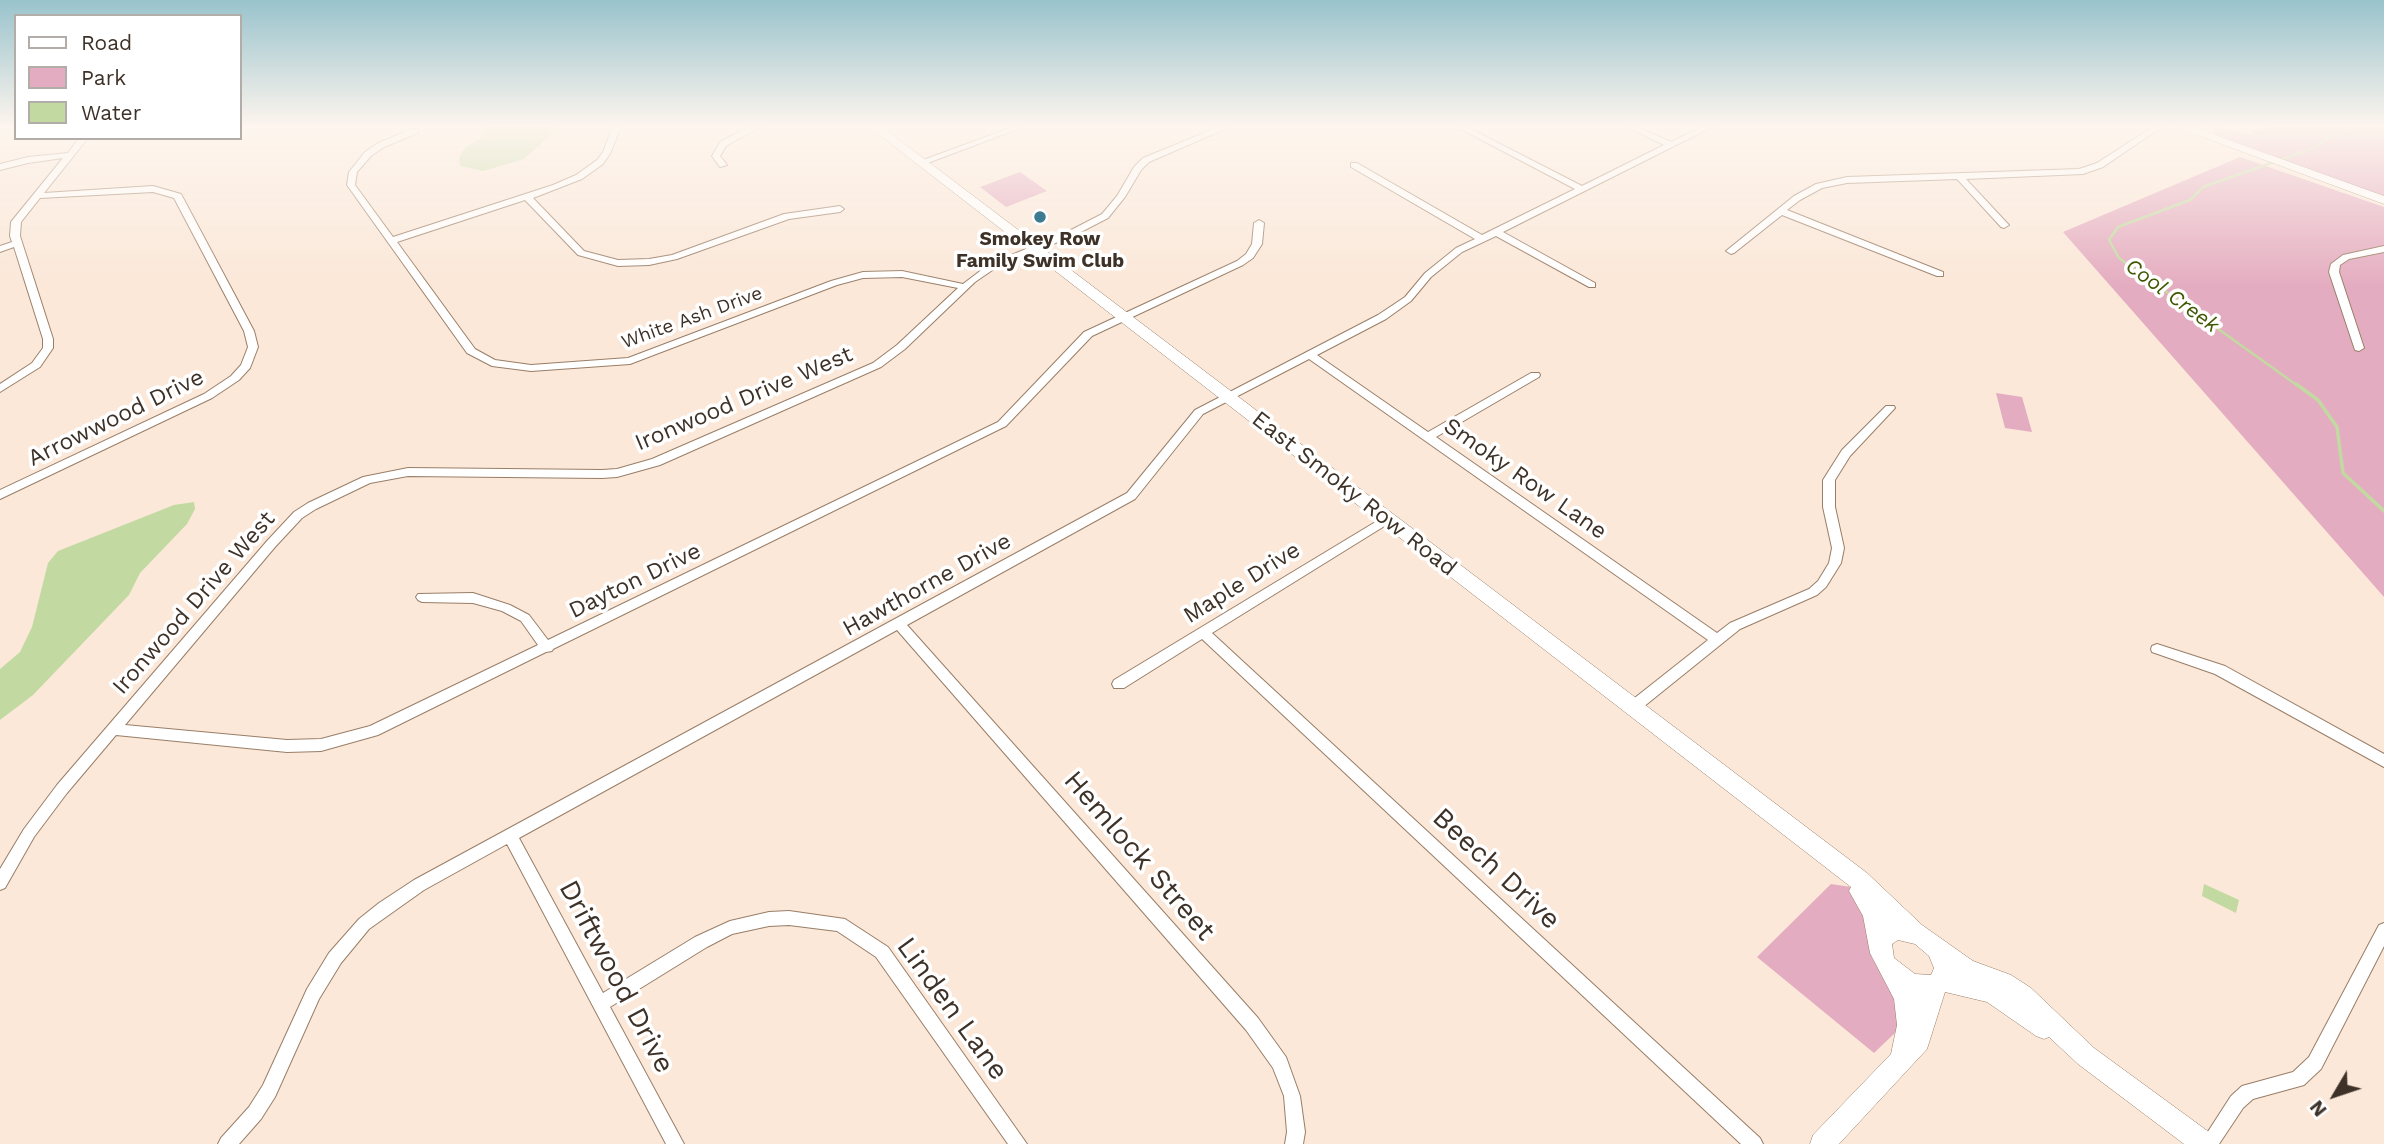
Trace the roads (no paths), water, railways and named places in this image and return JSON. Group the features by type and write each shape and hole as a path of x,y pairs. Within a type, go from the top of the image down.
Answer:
{"street":[{"path":"0,388 36,365 48,348 48,338 14,231 16,222 49,179"},
{"name":"White Ash Drive","path":"350,179 354,190 471,351 492,363 515,367 630,361 834,283 863,275 902,274 965,287"},
{"path":"391,241 574,179"},
{"name":"East Smoky Row Road","path":"945,179 1859,880 1914,932"},
{"name":"Ironwood Drive West","path":"0,883 45,810 298,515 329,496 367,480 408,472 602,474 617,473 656,462 877,365 991,267 1105,216 1131,179"},
{"path":"1379,179 1482,239"},
{"path":"1563,179 1582,189"},
{"name":"Hawthorne Drive","path":"227,1144 255,1113 269,1091 324,975 364,924 419,885 1131,496 1193,417 1227,396 1397,308 1449,256 1601,179"},
{"path":"1731,251 1808,191 1833,182 1888,179"},
{"path":"1962,179 2004,225"},
{"path":"2329,179 2384,200"},
{"name":"Arrowwood Drive","path":"0,495 208,396 235,378 246,366 253,347 249,331 178,196 163,191 141,189 36,195"},
{"path":"527,197 581,253 618,262 674,257 787,216 840,209"},
{"path":"1781,211 1940,274"},
{"name":"Dayton Drive","path":"114,729 286,746 321,745 373,731 1002,424 1083,338 1250,256 1257,244 1259,223"},
{"path":"1496,232 1592,285"},
{"path":"0,248 18,243"},
{"path":"2359,348 2334,272 2336,264 2346,257 2384,249"},
{"name":"Smoky Row Lane","path":"1309,354 1716,639"},
{"path":"1429,437 1535,376"},
{"path":"1632,708 1716,639 1747,620 1813,592 1830,574 1838,548 1829,507 1829,480 1846,453 1890,408"},
{"name":"Maple Drive","path":"1119,684 1387,519"},
{"path":"422,597 473,598 506,608 525,618 542,637 547,648"},
{"name":"Hemlock Street","path":"899,624 1252,1024 1280,1063 1292,1096 1294,1144"},
{"name":"Beech Drive","path":"1203,632 1754,1144"},
{"path":"2157,649 2220,670 2384,761"},
{"name":"Driftwood Drive","path":"510,835 675,1144"},
{"name":"East Smoky Row Road","path":"1834,863 1871,907 1883,956 1902,989 1909,1012 1902,1056"},
{"name":"Linden Lane","path":"600,1004 701,942 730,928 779,918 840,924 882,952 1018,1144"},
{"path":"2074,1046 2023,996 2003,984 1965,968 1927,939 1905,930 1890,932 1885,936 1883,956 1900,979 1928,987 1939,983 1992,992 2074,1046 2207,1144 2237,1102 2248,1092 2298,1079 2315,1063 2384,930"},
{"path":"1822,1144 1919,1041 1939,983 1945,975 1946,963 1938,949"}],"water":[{"path":"194,502 195,509 187,524 140,573 129,595 33,695 0,720 0,669 20,652 32,627 48,563 58,551 174,505"},
{"path":"2204,884 2239,900 2236,913 2202,896"}],"waterway":[{"name":"Cool Creek","path":"2225,179 2203,187 2190,200 2118,227 2109,240 2119,258 2298,386"},
{"name":"Cool Creek","path":"2296,384 2318,400 2337,427 2343,473 2384,511"}],"place":[{"name":"Smokey Row Family Swim Club","path":"1040,217"}]}
